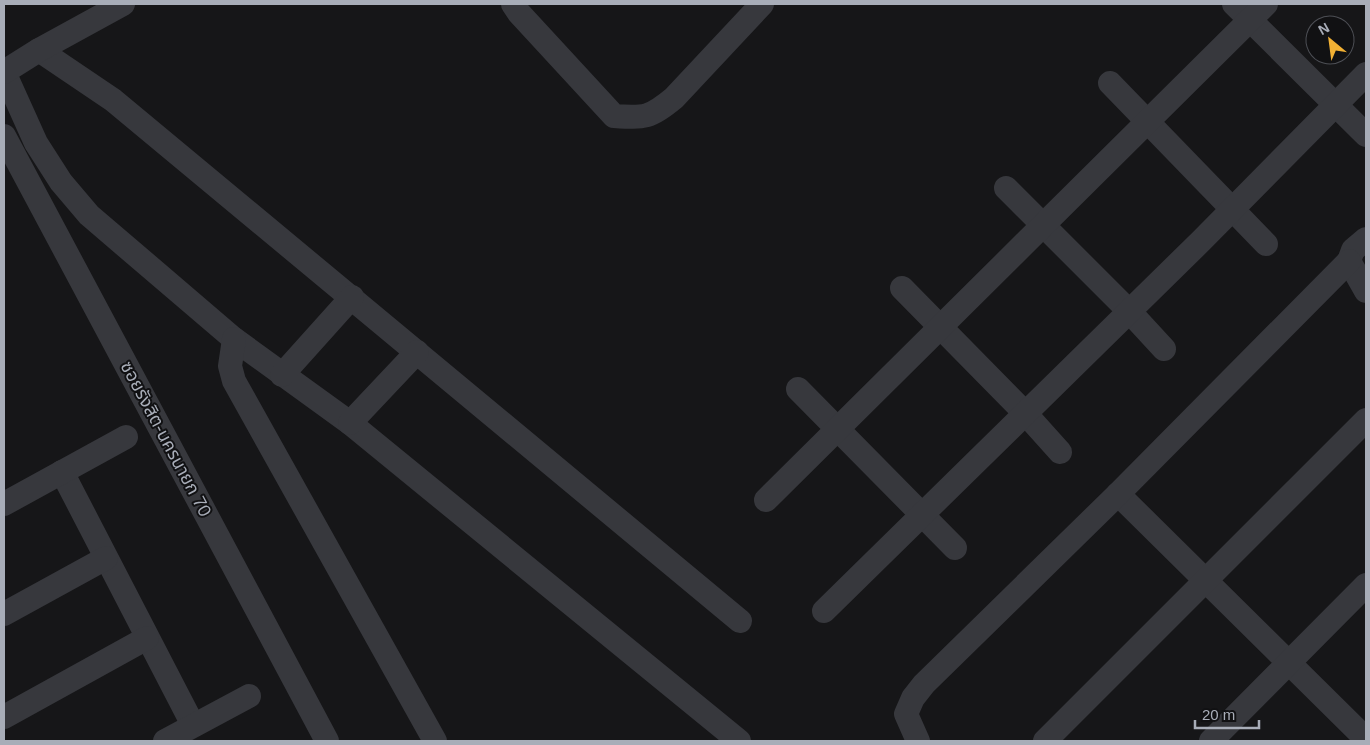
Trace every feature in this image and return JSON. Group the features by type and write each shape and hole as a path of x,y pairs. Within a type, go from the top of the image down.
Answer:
{"street":[{"path":"122,4 39,50 4,72 36,143 61,182 89,215 234,339 350,423 739,741"},
{"path":"520,7 614,116 640,118 659,111 674,98 762,4"},
{"path":"766,500 1147,122 1250,9 1335,105 1366,135"},
{"path":"39,50 113,100 740,621"},
{"path":"824,611 1233,209 1366,74"},
{"path":"1110,83 1266,244"},
{"name":"ซอยรังสิต-นครนายก 70","path":"4,136 242,584 328,741"},
{"path":"1006,188 1129,311 1164,349"},
{"path":"918,741 906,714 913,698 924,684 1118,494 1349,261 1353,250 1366,239"},
{"path":"1349,261 1366,291"},
{"path":"902,288 1026,413 1060,452"},
{"path":"282,375 352,297"},
{"path":"234,339 230,366 234,381 435,741"},
{"path":"350,423 417,352"},
{"path":"798,388 955,548"},
{"path":"1045,741 1366,420"},
{"path":"4,504 126,437"},
{"path":"62,472 193,725"},
{"path":"1118,494 1366,739"},
{"path":"4,614 106,558"},
{"path":"1211,741 1366,584"},
{"path":"4,717 148,638"},
{"path":"165,741 248,696"}]}
